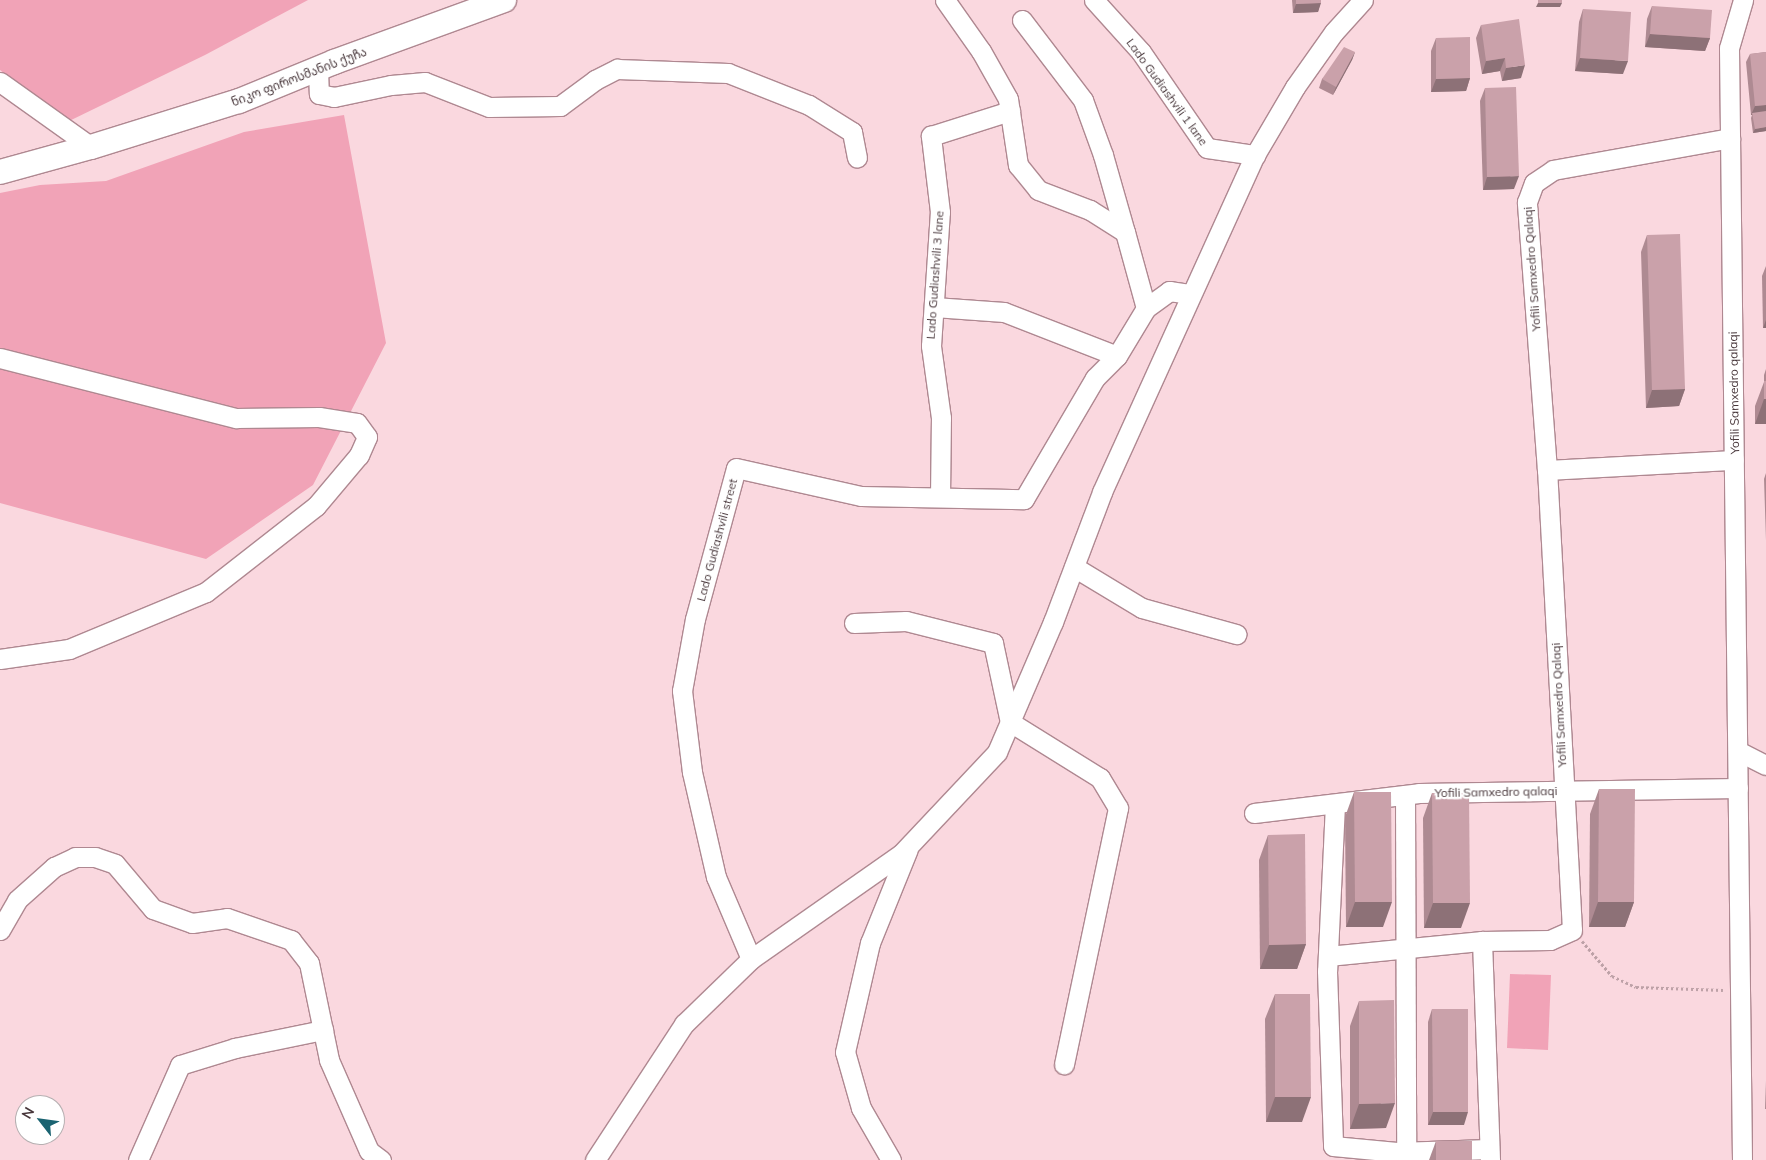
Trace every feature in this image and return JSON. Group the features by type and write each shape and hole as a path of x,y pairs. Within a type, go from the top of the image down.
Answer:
{"main road":[{"name":"ნიკო ფიროსმანის ქუჩა","path":"0,172 91,147 239,101 318,69 504,0"}],"street":[{"path":"945,0 982,51 1008,99 1018,165 1038,190 1090,210 1125,232"},
{"name":"Lado Gudiashvili 1 lane","path":"1094,0 1141,52 1207,148 1255,155"},
{"path":"595,1160 684,1024 752,959 901,854 997,752 1074,567 1102,492 1255,155 1295,87 1334,32 1363,0"},
{"name":"Yofili Samxedro qalaqi","path":"1742,1160 1729,48 1743,0"},
{"path":"1022,20 1083,100 1103,155 1146,308"},
{"path":"318,69 319,94 334,98 391,85 424,82 489,107 560,106 595,80 617,69 728,73 809,105 852,132 857,158"},
{"path":"0,82 91,147"},
{"name":"Lado Gudiashvili 3 lane","path":"940,497 941,418 930,346 940,212 931,136 1010,111"},
{"name":"Yofili Samxedro Qalaqi","path":"1568,932 1564,791 1547,470 1527,202 1534,183 1553,170 1730,138"},
{"name":"Lado Gudiashvili street","path":"752,959 716,877 692,772 682,690 695,620 736,468 862,496 1024,499 1095,378 1117,356 1146,308 1169,292 1191,294"},
{"path":"934,307 1004,312 1117,356"},
{"path":"0,358 236,418 319,417 357,423 367,437 359,455 316,506 206,592 69,649 0,659"},
{"name":"Yofili Samxedro Qalaqi","path":"1547,470 1734,460"},
{"path":"1074,567 1142,608 1236,634"},
{"path":"854,623 906,621 993,643 1010,722 1100,778 1118,808 1064,1064"},
{"path":"1738,751 1766,765"},
{"name":"Yofili Samxedro qalaqi","path":"1254,814 1405,795 1738,788"},
{"path":"1405,795 1406,1151"},
{"path":"1335,804 1328,956 1333,1146 1490,1154 1482,941"},
{"path":"891,1160 861,1108 845,1052 870,943 911,843"},
{"path":"0,930 17,900 54,867 75,857 95,857 116,864 154,909 192,923 227,918 291,940 310,963 329,1060 369,1151 381,1160"},
{"path":"1328,956 1482,941 1550,940 1568,932"},
{"path":"138,1160 180,1065 235,1048 323,1030"}],"path":[{"path":"1568,932 1612,976 1636,987 1741,990"}],"shaded area":[{"path":"0,0 308,0 205,55 65,123 0,70"},
{"path":"344,115 386,343 313,485 206,559 0,503 0,193 40,185 106,181 244,132"},
{"path":"1510,974 1551,975 1548,1050 1507,1048"}],"building":[{"path":"1296,0 1321,0 1321,3 1296,4"},
{"path":"1538,0 1562,0 1562,3 1538,3"},
{"path":"1652,6 1712,10 1710,38 1650,34"},
{"path":"1583,9 1631,12 1628,61 1580,58"},
{"path":"1519,19 1525,65 1506,68 1505,58 1486,61 1481,25"},
{"path":"1470,37 1470,78 1436,79 1436,38"},
{"path":"1344,47 1355,52 1336,87 1322,79"},
{"path":"1766,52 1766,105 1755,106 1750,54"},
{"path":"1516,87 1519,176 1487,177 1485,88"},
{"path":"1766,111 1766,127 1755,129 1752,113"},
{"path":"1680,234 1685,389 1652,390 1647,235"},
{"path":"1764,381 1766,381 1766,399 1764,399"},
{"path":"1599,789 1635,789 1634,902 1598,902"},
{"path":"1354,792 1391,792 1392,902 1355,902"},
{"path":"1432,793 1469,793 1470,903 1433,903"},
{"path":"1305,834 1306,944 1269,945 1268,835"},
{"path":"1275,994 1310,994 1311,1097 1275,1097"},
{"path":"1394,1000 1395,1103 1359,1104 1359,1001"},
{"path":"1432,1009 1468,1009 1468,1112 1433,1112"},
{"path":"1436,1141 1472,1141 1472,1160 1436,1160"}]}
